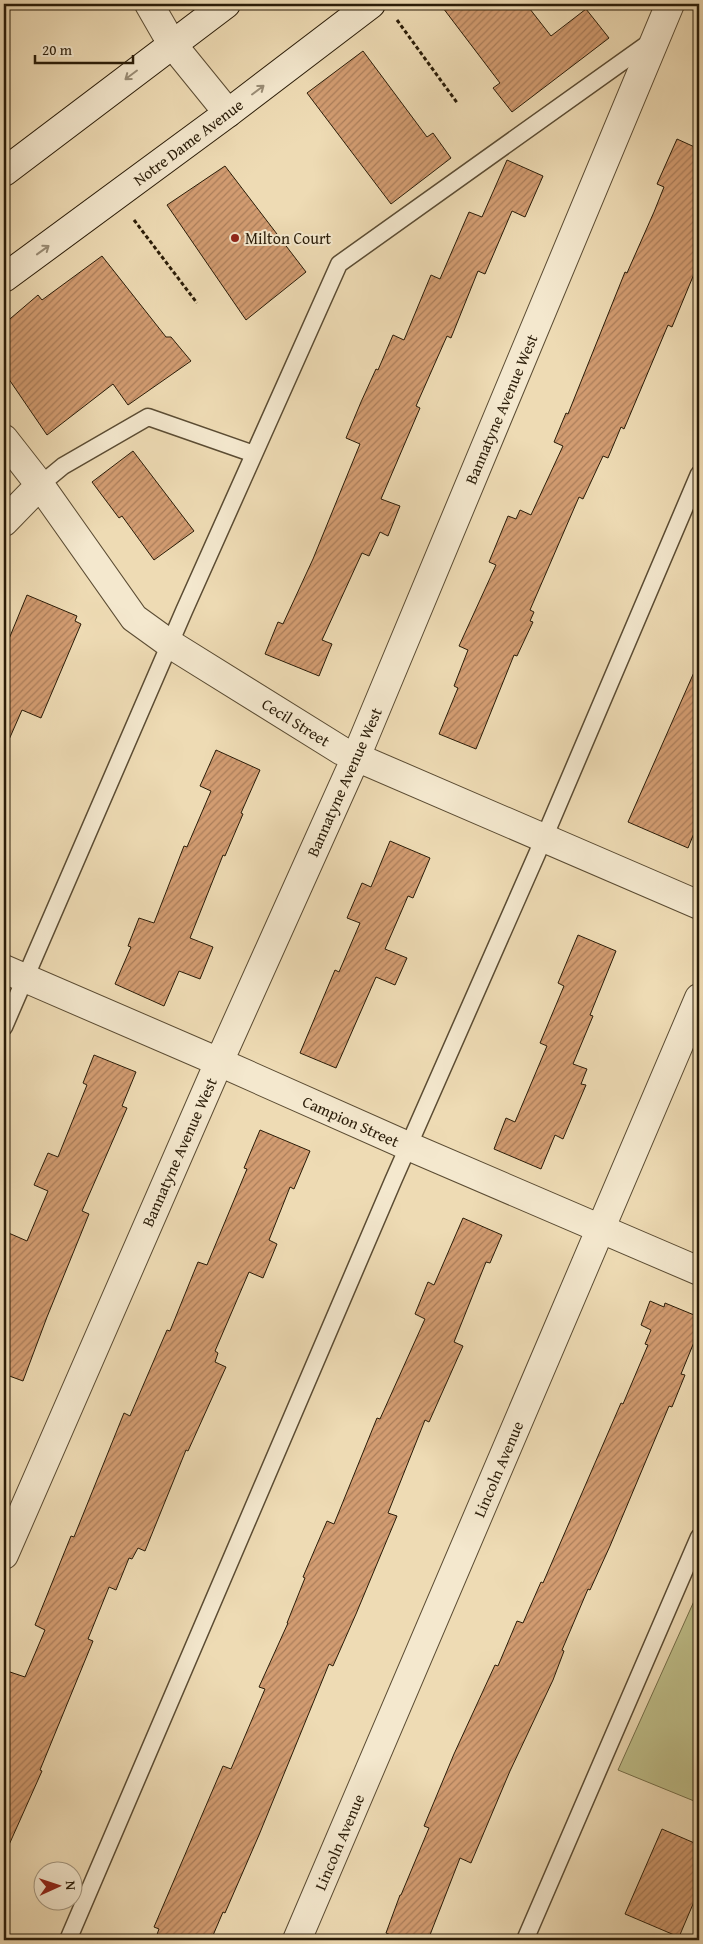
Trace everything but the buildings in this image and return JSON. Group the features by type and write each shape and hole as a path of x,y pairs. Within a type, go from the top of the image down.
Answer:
{"street":[{"path":"149,4 172,44 228,113"},
{"path":"4,172 226,4"},
{"name":"Bannatyne Avenue West","path":"4,1555 219,1062 356,757 670,4"},
{"name":"Notre Dame Avenue","path":"4,278 228,113 382,8"},
{"name":"Cecil Street","path":"4,439 40,485 134,618 170,644 342,751 699,905"},
{"path":"4,522 40,485"},
{"name":"Campion Street","path":"14,974 600,1230 699,1271"},
{"name":"Lincoln Avenue","path":"297,1940 699,998"}],"lane":[{"path":"4,1027 14,974 170,644 339,264 655,38"},
{"path":"40,485 63,466 148,416 254,454"},
{"path":"68,1940 408,1146 544,838 699,474"},
{"path":"525,1940 699,1537"}],"path":[{"path":"382,8 458,104"},
{"path":"134,219 197,303"}],"green space":[{"path":"699,1590 699,1803 618,1770"}],"place":[{"name":"Milton Court","path":"235,238"}]}
